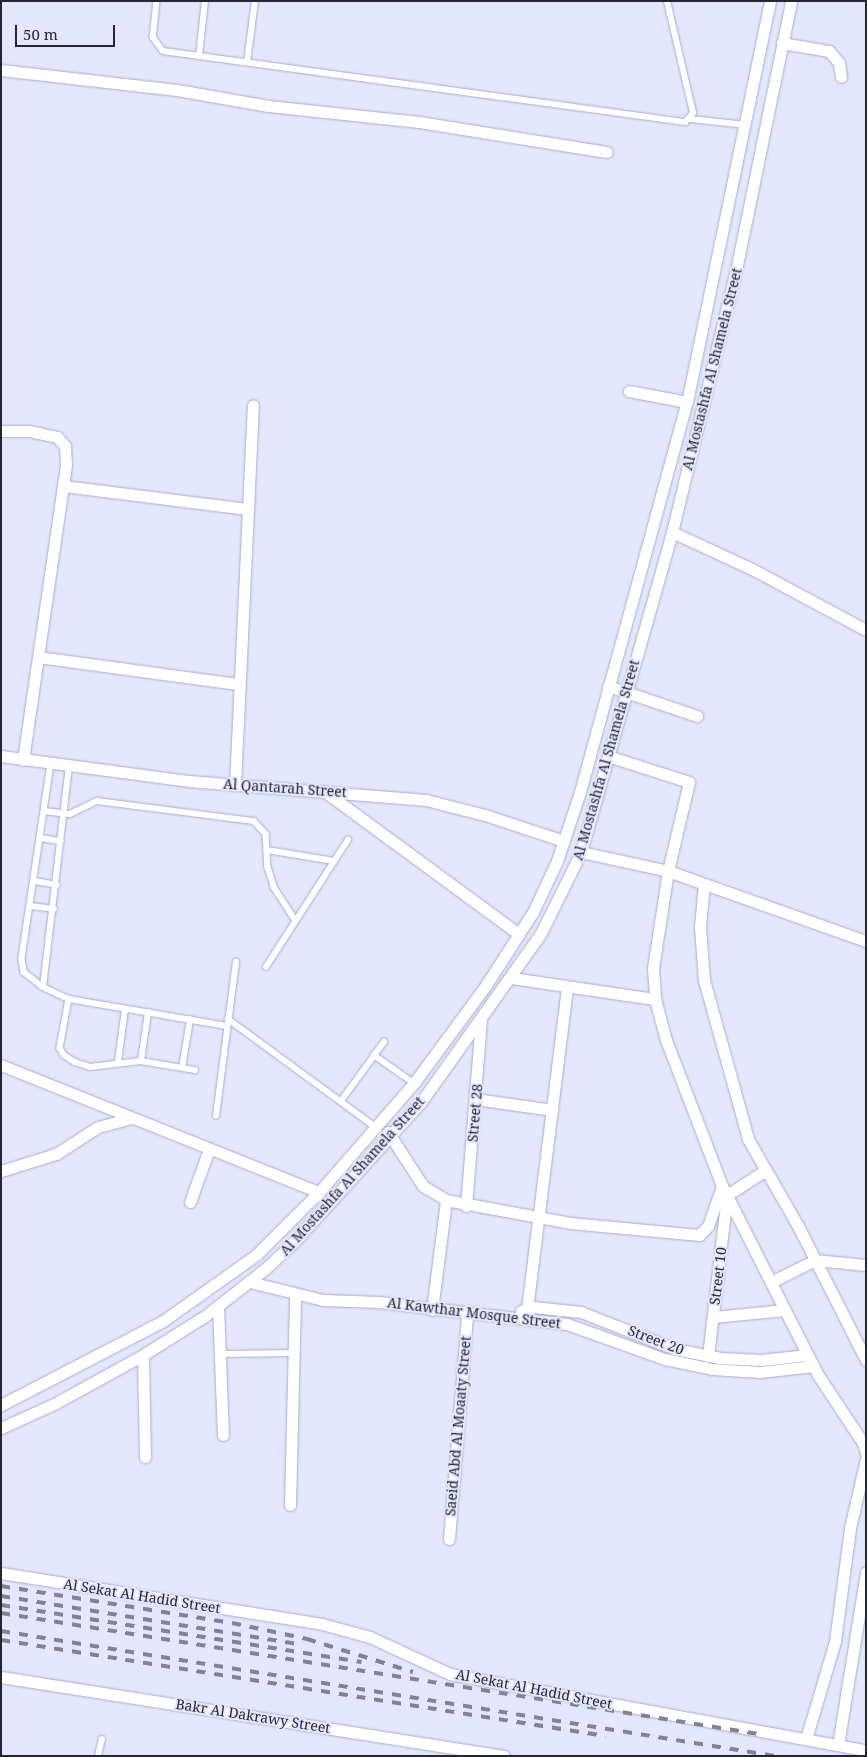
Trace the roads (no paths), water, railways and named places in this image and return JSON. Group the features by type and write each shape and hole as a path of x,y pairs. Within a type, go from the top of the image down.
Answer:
{"street":[{"name":"Al Mostashfa Al Shamela Street","path":"1,1405 163,1321 239,1270 319,1192 380,1125 414,1083 519,934 543,893 564,841 687,402 747,126 770,1"},
{"name":"Al Mostashfa Al Shamela Street","path":"1,1428 54,1404 143,1355 218,1306 250,1282 294,1242 391,1137 481,1020 541,934 581,852 672,532 736,270 791,1"},
{"path":"782,43 829,51 839,64 841,77"},
{"path":"1,70 186,91 270,106 419,122 607,152"},
{"path":"629,391 687,402"},
{"path":"234,784 253,405"},
{"path":"1,431 29,431 57,436 65,446 63,486 23,760"},
{"path":"63,486 248,509"},
{"path":"672,532 752,569 866,630"},
{"path":"38,657 239,684"},
{"path":"608,686 697,716"},
{"name":"Al Qantarah Street","path":"1,756 51,764 234,784 401,797 456,806 564,841"},
{"path":"608,756 689,782 668,872 654,968 655,999 682,1089 725,1191 808,1355 835,1405 863,1443 866,1454"},
{"path":"324,791 519,934"},
{"path":"581,852 668,872 866,941"},
{"path":"704,884 700,927 704,980 748,1139 815,1260 866,1360"},
{"path":"512,978 655,999"},
{"path":"527,1309 567,987"},
{"name":"Street 28","path":"466,1206 481,1020"},
{"path":"1,1065 319,1192"},
{"path":"476,1098 552,1110"},
{"path":"1,1171 56,1154 98,1127 131,1118"},
{"path":"380,1125 391,1137 423,1186 446,1200 466,1206 539,1216 570,1223 699,1236 708,1226 725,1191 766,1170"},
{"path":"190,1202 209,1149"},
{"name":"Street 10","path":"708,1356 725,1191"},
{"path":"432,1310 446,1200"},
{"path":"771,1282 815,1260 866,1265"},
{"name":"Al Kawthar Mosque Street","path":"250,1282 295,1295 568,1324 665,1359 712,1369 760,1372 814,1366"},
{"path":"290,1505 295,1295"},
{"path":"218,1306 223,1435"},
{"name":"Street 20","path":"508,1318 527,1309 549,1308 581,1312 675,1349 708,1356 760,1360 808,1355"},
{"path":"713,1316 785,1310"},
{"name":"Saeid Abd Al Moaaty Street","path":"449,1539 467,1314"},
{"path":"143,1355 145,1458"},
{"path":"806,1739 835,1641 850,1528 866,1459"},
{"name":"Al Sekat Al Hadid Street","path":"1,1572 322,1624 370,1637 450,1674 866,1750"},
{"path":"838,1745 866,1572"},
{"name":"Bakr Al Dakrawy Street","path":"2,1680 504,1756"}],"lane":[{"path":"157,1 153,37 159,48 199,56 681,122 691,119 747,126"},
{"path":"199,56 205,1"},
{"path":"247,62 255,1"},
{"path":"667,1 692,109 691,119"},
{"path":"51,764 22,959 24,972 43,987 69,999 228,1026"},
{"path":"43,987 57,885 69,766"},
{"path":"44,811 64,814 97,801 254,821 266,834 274,887 296,921"},
{"path":"41,838 61,841"},
{"path":"266,967 348,840"},
{"path":"267,850 334,861"},
{"path":"35,881 57,885"},
{"path":"31,906 54,909"},
{"path":"216,1116 236,962"},
{"path":"69,999 60,1045 62,1053 75,1062 90,1067 118,1062 141,1061 195,1070"},
{"path":"118,1062 125,1009"},
{"path":"141,1061 148,1013"},
{"path":"228,1019 341,1101 380,1125"},
{"path":"182,1068 190,1020"},
{"path":"341,1101 384,1042"},
{"path":"374,1055 414,1083"},
{"path":"220,1354 294,1354"},
{"path":"98,1756 102,1739"}],"railway":[{"path":"1,1586 232,1623 307,1639 413,1672"},
{"path":"1,1596 299,1644"},
{"path":"1,1605 362,1662"},
{"path":"1,1613 758,1734"},
{"path":"1,1631 775,1756"},
{"path":"1,1640 605,1736"}]}
